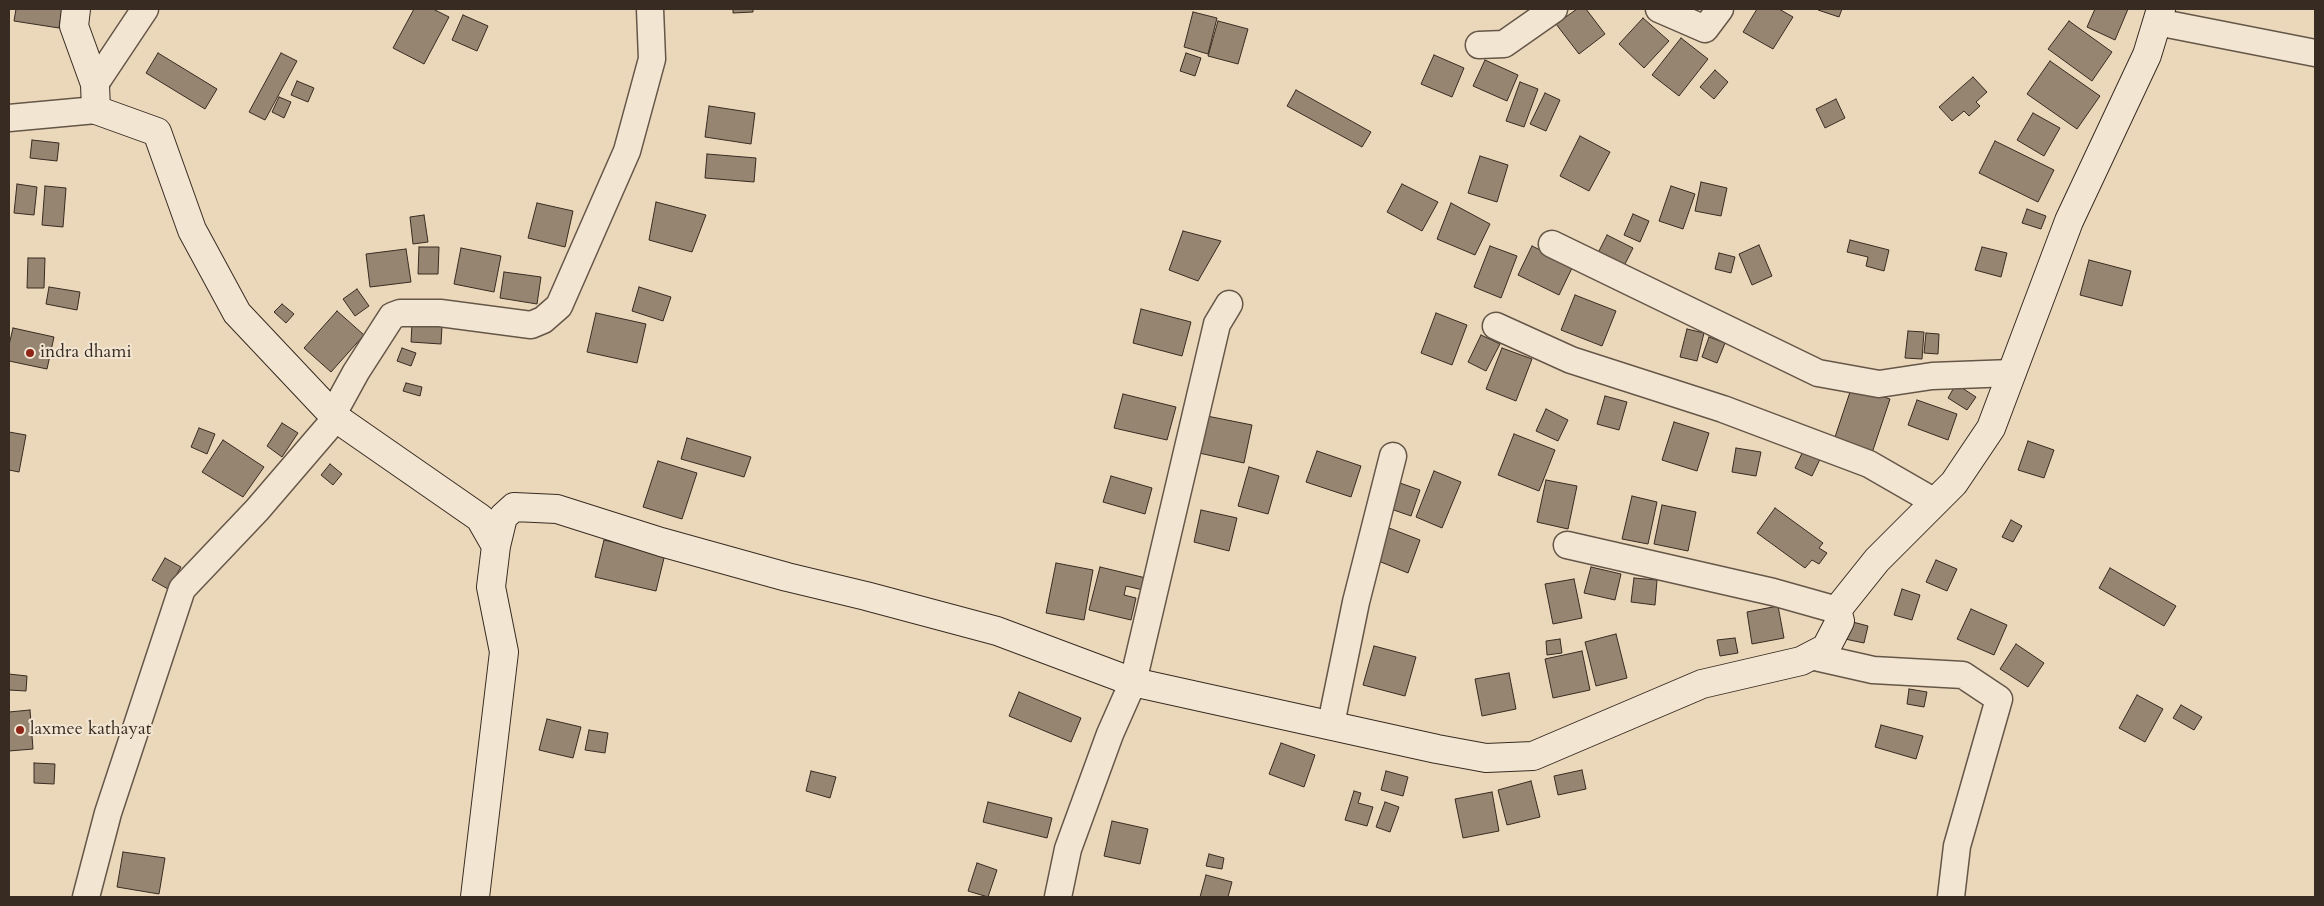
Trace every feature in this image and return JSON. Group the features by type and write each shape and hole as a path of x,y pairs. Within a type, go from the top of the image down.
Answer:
{"street":[{"path":"76,9 74,26 95,97 157,132 192,230 237,313 334,416 480,518 496,546"},
{"path":"9,124 95,97 146,9"},
{"path":"86,897 108,813 182,589 257,510 334,416 356,372 392,316 400,313 440,313 531,325 543,320 559,306 627,151 652,59 650,9"},
{"path":"1479,45 1504,44 1554,9"},
{"path":"1659,9 1704,30 1720,9"},
{"path":"1837,610 1877,560 1954,483 1991,428 2069,221 2147,55 2159,15 2315,53"},
{"path":"1552,244 1818,373 1880,384 1932,376 2012,373"},
{"path":"1058,897 1068,849 1110,734 1133,682 1217,324 1229,304"},
{"path":"1496,326 1571,360 1723,409 1869,464 1934,502"},
{"path":"1331,724 1356,602 1393,456"},
{"path":"475,897 504,652 491,588 496,546 503,517 514,507 557,509 742,565 997,631 1133,682 1226,704 1331,724 1437,749 1486,758 1533,756 1702,684 1802,661 1826,648 1840,621 1837,610"},
{"path":"1567,545 1773,592 1837,610"},
{"path":"1811,656 1873,670 1963,674 1999,699 1957,846 1951,897"}],"building":[{"path":"16,9 62,9 59,28 14,21"},
{"path":"414,9 433,9 449,17 424,64 393,48"},
{"path":"733,9 753,9 753,12 733,13"},
{"path":"1577,9 1586,9 1605,34 1579,54 1556,24"},
{"path":"1757,9 1779,9 1793,17 1773,49 1743,32"},
{"path":"1818,9 1842,9 1839,17"},
{"path":"2095,9 2128,9 2115,40 2087,27"},
{"path":"1193,12 1217,18 1208,54 1184,47"},
{"path":"463,15 488,26 477,51 452,40"},
{"path":"1643,18 1669,41 1644,68 1619,44"},
{"path":"1218,21 1248,29 1238,64 1208,56"},
{"path":"2069,21 2112,52 2092,81 2048,49"},
{"path":"1681,38 1708,59 1679,96 1652,75"},
{"path":"158,53 217,89 205,109 146,73"},
{"path":"281,53 297,61 265,120 249,112"},
{"path":"1186,53 1201,58 1195,76 1180,71"},
{"path":"1434,55 1464,68 1452,97 1421,84"},
{"path":"1485,60 1518,75 1507,101 1473,86"},
{"path":"2050,61 2100,96 2077,129 2027,94"},
{"path":"1715,70 1728,82 1714,99 1700,87"},
{"path":"1973,77 1987,92 1976,102 1980,106 1969,116 1964,111 1952,121 1939,107"},
{"path":"297,81 314,88 308,102 291,95"},
{"path":"1520,82 1538,89 1524,127 1506,121"},
{"path":"1296,90 1371,132 1362,147 1287,106"},
{"path":"1545,93 1560,100 1546,131 1530,124"},
{"path":"279,97 291,102 284,118 272,112"},
{"path":"1836,99 1845,118 1825,128 1816,109"},
{"path":"709,106 755,113 751,144 705,137"},
{"path":"2033,113 2060,128 2044,156 2017,140"},
{"path":"1580,136 1610,152 1589,191 1560,176"},
{"path":"32,140 59,143 57,161 30,158"},
{"path":"1995,141 2054,170 2038,202 1979,173"},
{"path":"707,154 756,158 754,182 705,178"},
{"path":"1480,156 1508,165 1497,202 1468,193"},
{"path":"1701,182 1727,188 1721,216 1695,211"},
{"path":"17,184 37,187 34,215 14,213"},
{"path":"1402,184 1438,202 1422,231 1387,212"},
{"path":"45,186 66,188 63,227 42,225"},
{"path":"1671,186 1695,194 1683,229 1659,221"},
{"path":"656,202 706,215 692,252 649,240"},
{"path":"537,203 573,211 565,247 528,238"},
{"path":"1451,203 1490,224 1475,255 1437,239"},
{"path":"2027,209 2046,216 2041,229 2022,223"},
{"path":"1633,214 1649,221 1640,242 1624,235"},
{"path":"424,215 428,242 413,244 410,217"},
{"path":"1183,231 1221,241 1198,281 1169,270"},
{"path":"1607,235 1633,248 1621,272 1595,259"},
{"path":"1850,240 1889,250 1884,271 1866,266 1868,257 1847,252"},
{"path":"1759,245 1772,276 1752,285 1739,254"},
{"path":"1490,246 1517,256 1501,298 1474,287"},
{"path":"1532,246 1573,266 1559,295 1518,275"},
{"path":"419,247 439,247 438,274 418,274"},
{"path":"1982,247 2007,253 2001,277 1975,270"},
{"path":"461,248 501,256 494,292 454,284"},
{"path":"406,249 411,282 370,287 366,254"},
{"path":"1719,253 1735,257 1731,273 1715,269"},
{"path":"28,258 45,258 44,288 27,288"},
{"path":"2089,260 2131,271 2122,306 2080,295"},
{"path":"504,272 541,277 537,304 500,298"},
{"path":"49,287 80,292 77,310 46,304"},
{"path":"639,287 671,297 663,321 632,311"},
{"path":"357,289 369,306 355,316 343,299"},
{"path":"1575,295 1616,311 1602,346 1561,330"},
{"path":"282,304 294,314 286,323 274,312"},
{"path":"1141,309 1191,322 1182,356 1133,343"},
{"path":"337,311 364,335 331,372 304,348"},
{"path":"596,313 646,324 637,363 587,352"},
{"path":"1436,313 1467,325 1452,365 1421,353"},
{"path":"412,324 442,326 441,344 411,342"},
{"name":"indra dhami","path":"13,328 54,337 47,369 9,361 9,345"},
{"path":"1687,329 1704,333 1697,361 1680,357"},
{"path":"1908,331 1924,332 1922,359 1905,358"},
{"path":"1926,333 1939,334 1938,354 1924,353"},
{"path":"1481,335 1500,344 1486,371 1468,362"},
{"path":"1709,337 1725,343 1717,363 1702,357"},
{"path":"402,348 416,353 411,366 397,361"},
{"path":"1502,348 1532,359 1516,401 1486,389"},
{"path":"406,383 422,387 420,396 403,391"},
{"path":"1956,384 1976,397 1967,410 1948,398"},
{"path":"1852,386 1890,399 1872,453 1834,440"},
{"path":"1123,394 1176,407 1167,440 1114,428"},
{"path":"1605,396 1627,402 1619,430 1597,424"},
{"path":"1917,400 1957,414 1948,440 1908,425"},
{"path":"1546,409 1568,420 1558,441 1536,431"},
{"path":"1207,416 1252,425 1244,463 1199,453"},
{"path":"1674,422 1709,433 1697,471 1662,460"},
{"path":"282,423 298,433 282,457 267,446"},
{"path":"199,428 215,434 207,454 191,447"},
{"path":"9,432 26,435 19,472 9,470"},
{"path":"1514,434 1555,450 1539,491 1498,475"},
{"path":"687,438 751,457 744,477 681,459"},
{"path":"223,440 264,467 243,497 202,472"},
{"path":"2028,441 2054,450 2044,478 2018,470"},
{"path":"1806,445 1823,453 1812,476 1795,468"},
{"path":"1736,448 1761,452 1756,476 1732,472"},
{"path":"1317,451 1361,466 1351,497 1306,482"},
{"path":"658,461 697,473 682,519 643,507"},
{"path":"330,464 342,474 333,485 321,475"},
{"path":"1249,467 1279,476 1268,514 1238,506"},
{"path":"1434,471 1461,482 1442,528 1416,517"},
{"path":"1111,476 1152,488 1145,514 1103,502"},
{"path":"1546,480 1577,486 1568,529 1537,522"},
{"path":"1397,482 1420,490 1411,516 1388,508"},
{"path":"1632,496 1657,502 1648,544 1622,539"},
{"path":"1662,505 1696,512 1688,551 1654,544"},
{"path":"1775,508 1823,543 1819,548 1827,553 1819,564 1812,560 1805,568 1757,533"},
{"path":"1201,510 1237,518 1229,551 1194,542"},
{"path":"2011,520 2022,526 2013,542 2002,537"},
{"path":"1389,528 1420,540 1408,573 1376,560"},
{"path":"604,540 665,554 656,591 595,577"},
{"path":"165,558 181,567 168,589 152,580"},
{"path":"1936,560 1957,569 1947,591 1926,582"},
{"path":"1056,563 1093,570 1084,620 1046,613"},
{"path":"1100,567 1146,578 1143,590 1126,586 1124,595 1136,598 1131,620 1089,610"},
{"path":"1591,567 1621,574 1615,600 1584,593"},
{"path":"2110,568 2176,606 2164,626 2099,588"},
{"path":"1634,578 1657,580 1655,605 1631,602"},
{"path":"1574,579 1582,618 1553,624 1545,584"},
{"path":"1902,589 1920,595 1912,620 1894,615"},
{"path":"1778,606 1784,638 1752,644 1747,612"},
{"path":"1971,609 2007,625 1994,655 1957,639"},
{"path":"1849,621 1868,626 1864,643 1845,639"},
{"path":"1616,634 1627,678 1596,686 1585,642"},
{"path":"1735,638 1738,653 1720,656 1717,640"},
{"path":"1560,639 1562,653 1547,655 1546,641"},
{"path":"2016,644 2044,663 2028,687 2000,669"},
{"path":"1374,646 1416,657 1405,696 1363,685"},
{"path":"1582,651 1590,690 1553,698 1545,659"},
{"path":"1509,673 1516,709 1482,716 1475,679"},
{"path":"9,674 27,676 26,691 9,690"},
{"path":"1909,689 1927,692 1924,707 1907,704"},
{"path":"1019,692 1081,718 1071,742 1009,716"},
{"path":"2137,695 2163,709 2145,742 2119,728"},
{"path":"2181,705 2202,717 2194,730 2173,718"},
{"name":"laxmee kathayat","path":"30,710 33,749 9,751 9,712"},
{"path":"547,719 581,727 573,758 539,750"},
{"path":"1881,725 1923,736 1916,759 1875,747"},
{"path":"589,730 608,733 605,753 585,750"},
{"path":"1281,743 1315,755 1304,787 1269,774"},
{"path":"34,763 55,764 54,784 34,783"},
{"path":"1582,770 1586,789 1558,795 1554,776"},
{"path":"811,771 836,777 830,798 806,791"},
{"path":"1386,771 1408,777 1403,796 1381,790"},
{"path":"1531,781 1540,817 1507,825 1498,790"},
{"path":"1354,791 1361,793 1358,803 1373,807 1367,826 1345,820"},
{"path":"1492,792 1499,831 1463,838 1455,799"},
{"path":"988,802 1052,818 1047,838 983,822"},
{"path":"1385,802 1399,807 1390,832 1376,827"},
{"path":"1112,821 1148,829 1140,864 1104,856"},
{"path":"123,852 165,858 159,894 117,887"},
{"path":"1209,854 1224,858 1222,869 1206,866"},
{"path":"977,863 997,870 988,897 968,891"},
{"path":"1206,875 1232,882 1228,897 1200,897"}],"place":[{"name":"indra dhami","path":"30,353"},
{"name":"laxmee kathayat","path":"20,730"}]}
